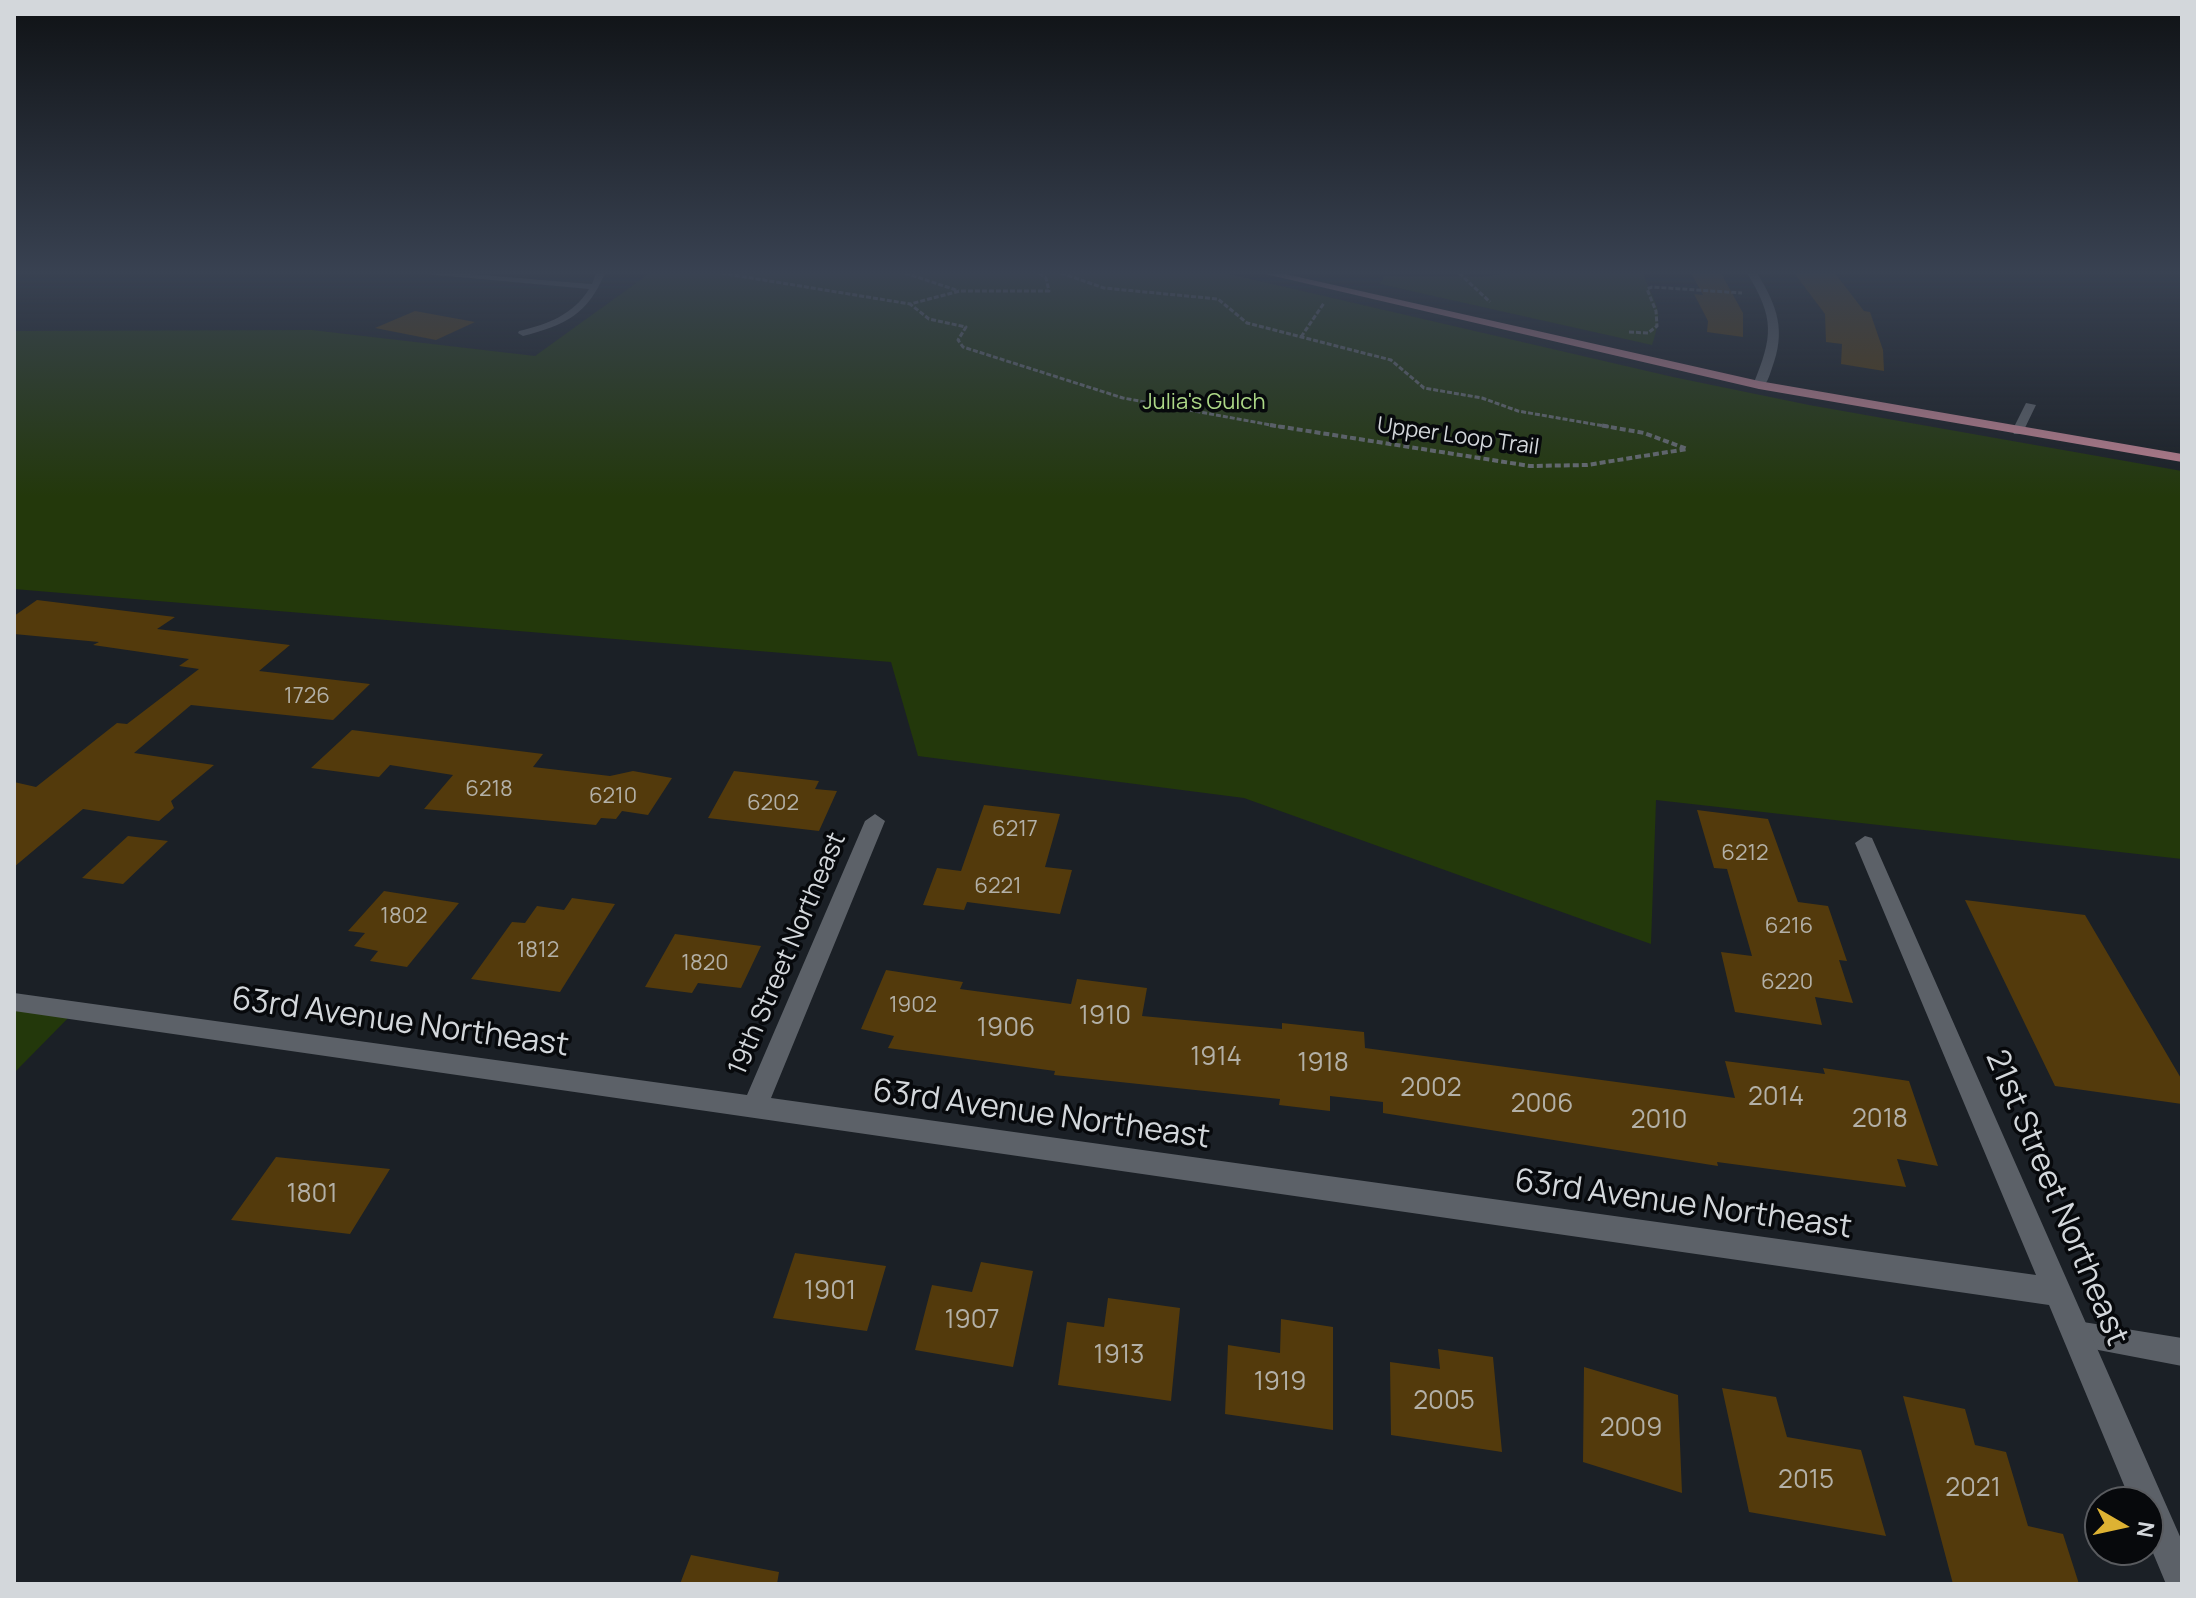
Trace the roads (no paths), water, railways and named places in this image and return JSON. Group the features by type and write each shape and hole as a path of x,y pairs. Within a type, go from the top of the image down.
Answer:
{"main road":[{"path":"1592,348 1759,385 2182,458"}],"street":[{"path":"1759,385 1773,348"},
{"name":"19th Street Northeast","path":"754,1108 875,821"},
{"name":"21st Street Northeast","path":"1865,843 2182,1581"},
{"name":"63rd Avenue Northeast","path":"14,1002 2059,1292"}],"lane":[{"path":"2018,431 2030,405"},
{"path":"2077,1334 2182,1352"}],"park label":[{"name":"Julia's Gulch","path":"1204,403"}]}
